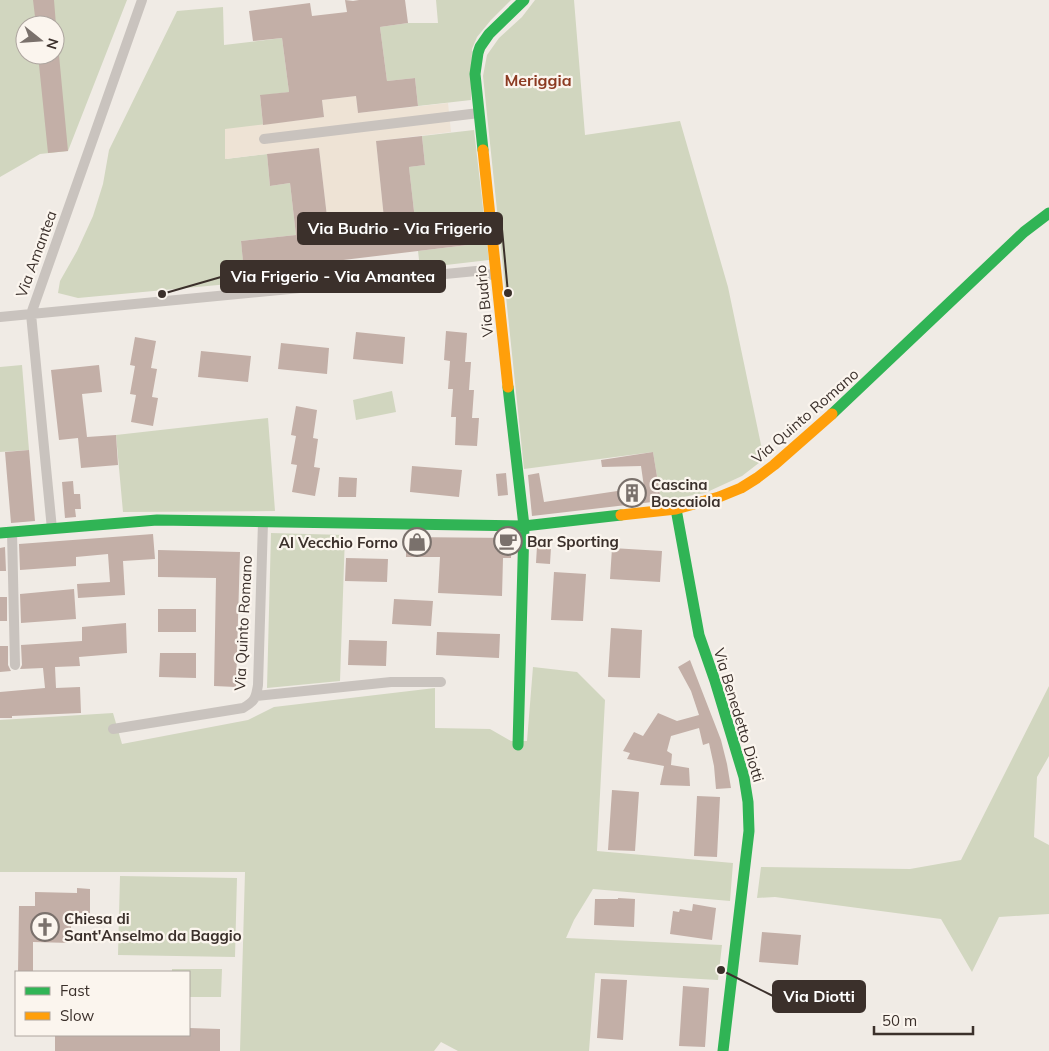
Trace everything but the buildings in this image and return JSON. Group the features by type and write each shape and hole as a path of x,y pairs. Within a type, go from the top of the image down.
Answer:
{"street":[{"name":"Via Amantea","path":"52,529 30,314 142,0"},
{"name":"Via Budrio","path":"524,0 488,35 480,47 476,60 475,74 524,526"},
{"path":"264,139 479,113"},
{"name":"Via Quinto Romano","path":"6,533 157,520 524,526 676,509 719,497 741,488 757,478 823,423 1024,232 1049,213"},
{"path":"0,316 476,271 496,276"},
{"name":"Via Benedetto Diotti","path":"676,509 699,636 736,749 748,802 749,831 723,1051"},
{"name":"Via Quinto Romano","path":"113,729 243,708 252,703 256,696 258,685 263,522"},
{"path":"518,746 524,526"},
{"path":"6,533 15,665"},
{"path":"256,696 391,682 441,682"}],"green space":[{"path":"0,0 127,0 68,151 40,154 0,177"},
{"path":"436,0 511,0 477,37 472,49 471,100 418,106 415,78 387,81 380,27 408,23 438,23"},
{"path":"535,0 574,0 585,135 680,121 728,287 764,459 742,476 705,493 661,501 653,452 524,469 483,76 487,55 499,38 522,17"},
{"path":"223,7 224,45 282,38 289,92 260,96 263,125 226,159 267,154 270,186 290,183 296,235 241,241 244,271 301,265 303,277 78,298 58,293 60,281 77,251 93,216 103,184 109,150 177,11"},
{"path":"474,130 489,260 420,268 418,251 476,244 473,214 415,220 409,167 425,165 422,136"},
{"path":"22,365 29,450 0,452 0,367"},
{"path":"392,391 396,412 356,420 353,400"},
{"path":"268,418 275,511 123,512 116,435"},
{"path":"271,533 345,535 340,681 267,688"},
{"path":"533,667 577,672 605,700 597,851 733,863 730,901 593,889 574,920 566,938 722,945 718,980 595,973 589,1051 458,1051 441,1042 434,1051 240,1051 245,872 0,872 0,720 113,713 122,744 248,720 274,707 435,688 435,728 490,729 511,741 527,741"},
{"path":"1049,686 1049,756 1037,777 1034,837 1049,845 1049,914 999,917 972,972 941,919 775,897 757,898 761,867 910,869 961,860"},
{"path":"120,876 237,878 235,957 118,955"},
{"path":"172,969 222,969 221,997 190,997 190,971 172,971"}],"shaded area":[{"path":"356,96 358,113 448,103 451,132 376,141 385,228 329,234 319,148 225,159 225,129 324,117 322,100"}],"traffic: fast":[{"path":"483,150 475,74 478,53 489,34 524,0"},
{"path":"832,414 1024,232 1049,213"},
{"path":"508,387 524,526 518,745"},
{"path":"676,509 699,635 744,777 748,802 749,831 723,1051"},
{"path":"0,533 157,520 524,526 621,515"}],"traffic: slow":[{"path":"483,150 508,387"},
{"path":"621,515 676,509 719,497 741,488 774,465 832,414"}],"place":[{"name":"Via Budrio - Via Frigerio","path":"508,293"},
{"name":"Via Frigerio - Via Amantea","path":"162,294"},
{"name":"Cascina Boscaiola","path":"632,493"},
{"name":"Bar Sporting","path":"508,541"},
{"name":"Al Vecchio Forno","path":"417,542"},
{"name":"Chiesa di Sant'Anselmo da Baggio","path":"45,927"},
{"name":"Via Diotti","path":"721,970"}],"district":[{"name":"Meriggia","path":"538,80"}]}
